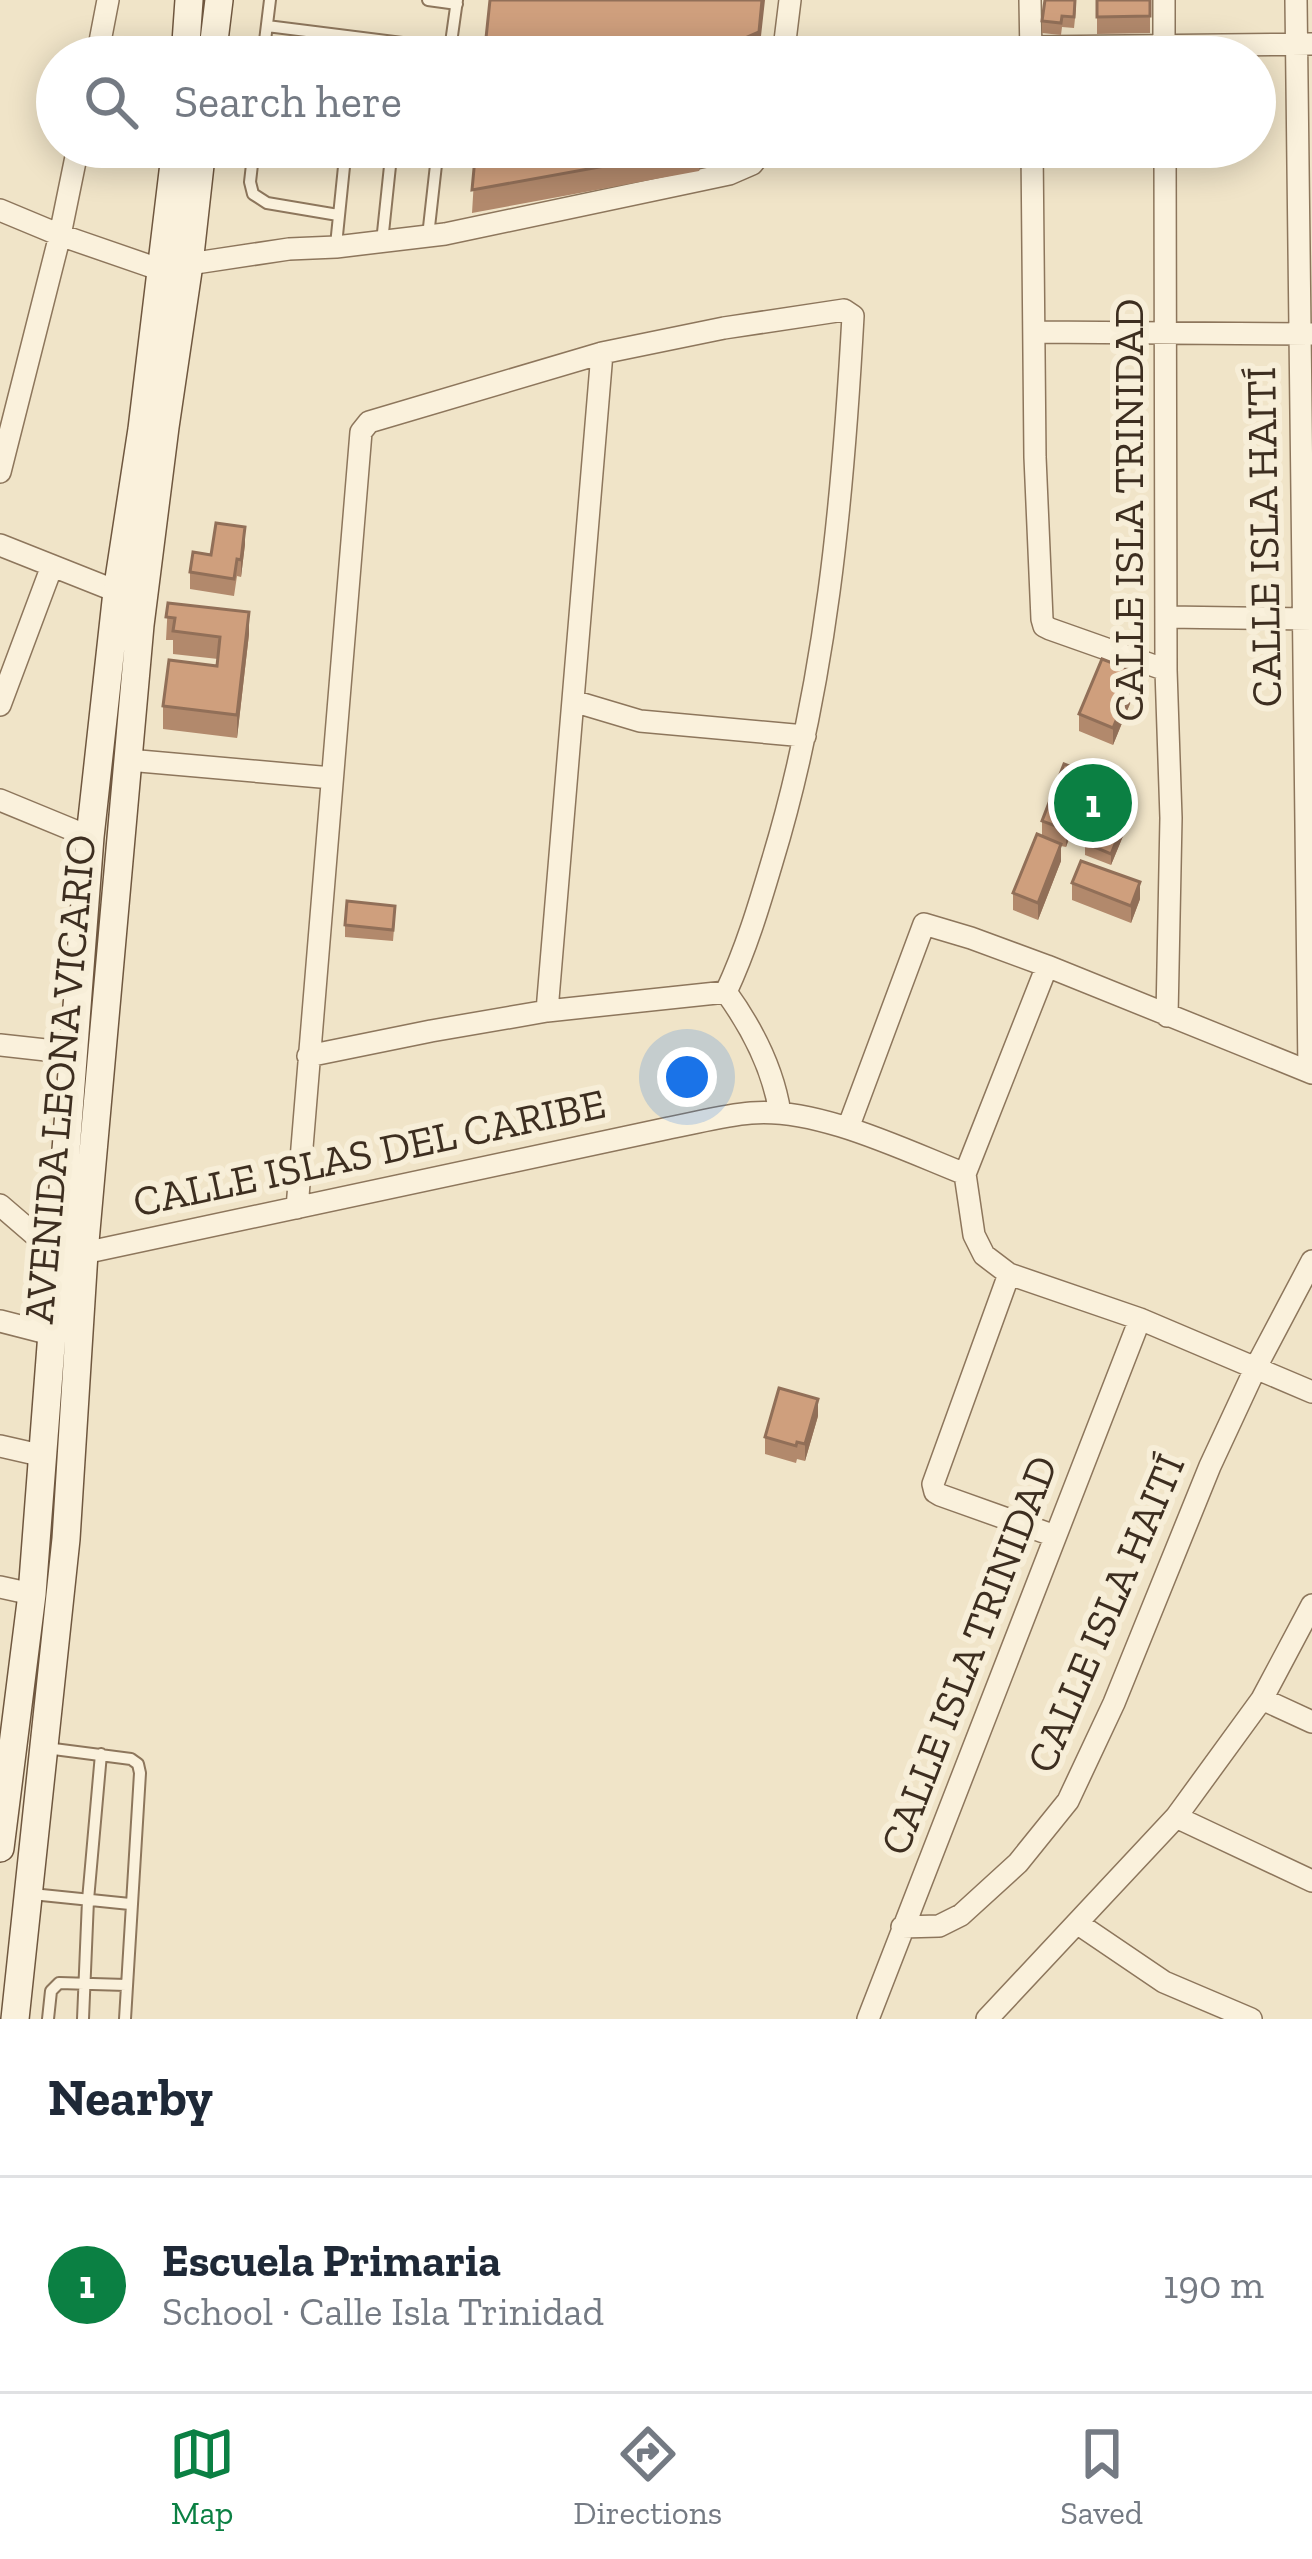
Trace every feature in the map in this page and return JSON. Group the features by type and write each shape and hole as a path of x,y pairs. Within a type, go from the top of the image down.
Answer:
{"street":[{"path":"101,36 108,0"},
{"path":"186,36 189,0"},
{"path":"215,36 219,0"},
{"path":"786,36 790,0"},
{"path":"1030,0 1031,36"},
{"path":"1163,0 1164,36"},
{"name":"CALLE ISLA HAITÍ","path":"1296,0 1304,44 1310,1073"},
{"path":"0,472 74,168"},
{"name":"AVENIDA LEONA VICARIO","path":"176,168 176,268"},
{"name":"AVENIDA LEONA VICARIO","path":"15,2019 14,1892 46,1748 65,1539 73,1053 90,837 176,268 197,168"},
{"path":"0,210 60,235 176,268 289,249 428,236 743,168"},
{"path":"1032,168 1035,458 1043,626 1166,670"},
{"name":"CALLE ISLA TRINIDAD","path":"1165,168 1166,670 1171,818 1166,1016"},
{"path":"297,1208 361,432 369,422 602,353 844,310 853,316 846,438 830,591 805,736 745,951 726,992"},
{"path":"1034,332 1306,334"},
{"path":"547,1011 602,353"},
{"path":"0,545 130,596"},
{"path":"0,705 52,566"},
{"name":"AVENIDA LEONA VICARIO","path":"0,1848 32,1594 52,1334 71,1254 128,760 130,596"},
{"path":"1167,617 1308,619"},
{"path":"573,701 640,721 805,736"},
{"path":"128,760 332,778"},
{"path":"0,800 90,837"},
{"path":"848,1128 923,924 1047,966 1310,1073"},
{"path":"1047,966 965,1174 974,1235 984,1256 1009,1274 1140,1319 1312,1392"},
{"path":"308,1056 547,1011 726,992"},
{"path":"726,992 746,1020 768,1067 780,1113"},
{"path":"0,1045 73,1053"},
{"name":"CALLE ISLAS DEL CARIBE","path":"71,1254 751,1113 780,1113 848,1128 965,1174"},
{"path":"0,1205 71,1254"},
{"name":"CALLE ISLA HAITÍ","path":"902,1927 939,1926 961,1915 1018,1863 1068,1801 1114,1703 1210,1466 1312,1261"},
{"path":"1009,1274 933,1484 935,1492 1055,1536"},
{"name":"CALLE ISLA TRINIDAD","path":"868,2019 1140,1319"},
{"path":"0,1321 52,1334"},
{"path":"0,1446 44,1456"},
{"path":"0,1587 32,1594"},
{"path":"998,2015 1176,1817 1262,1700 1312,1605"},
{"path":"1262,1700 1312,1722"},
{"path":"1176,1817 1312,1881"},
{"path":"1077,1923 1164,1982 1251,2019"}],"lane":[{"path":"266,36 270,0"},
{"path":"428,0 457,2 452,36"},
{"path":"267,26 335,36"},
{"path":"252,168 253,194 267,203 338,214"},
{"path":"336,247 343,168"},
{"path":"382,242 390,168"},
{"path":"428,236 436,168"},
{"path":"46,1748 131,1759 138,1764 124,2019"},
{"path":"83,2019 101,1754"},
{"path":"14,1892 130,1904"},
{"path":"48,2019 51,1990 59,1983 126,1985"}],"building":[{"path":"490,0 762,0 759,32 750,36 486,36"},
{"path":"1045,0 1075,0 1074,17 1062,16 1061,23 1042,21"},
{"path":"1097,0 1150,0 1150,16 1097,17"},
{"path":"474,168 594,168 472,190"},
{"path":"216,523 245,527 234,579 190,572 193,552 211,555"},
{"path":"168,603 249,612 237,715 163,706 169,660 217,666 220,637 173,631 175,618 166,617"},
{"path":"1102,659 1136,672 1113,728 1079,714"},
{"path":"1064,764 1087,773 1066,830 1042,821"},
{"path":"1102,802 1128,812 1111,854 1085,843"},
{"path":"1037,834 1061,844 1038,903 1013,893"},
{"path":"1081,861 1140,882 1131,906 1072,883"},
{"path":"347,901 395,906 393,930 345,925"},
{"path":"779,1388 818,1399 805,1444 765,1437"}],"place":[{"name":"Escuela Primaria","path":"1093,803"}]}
